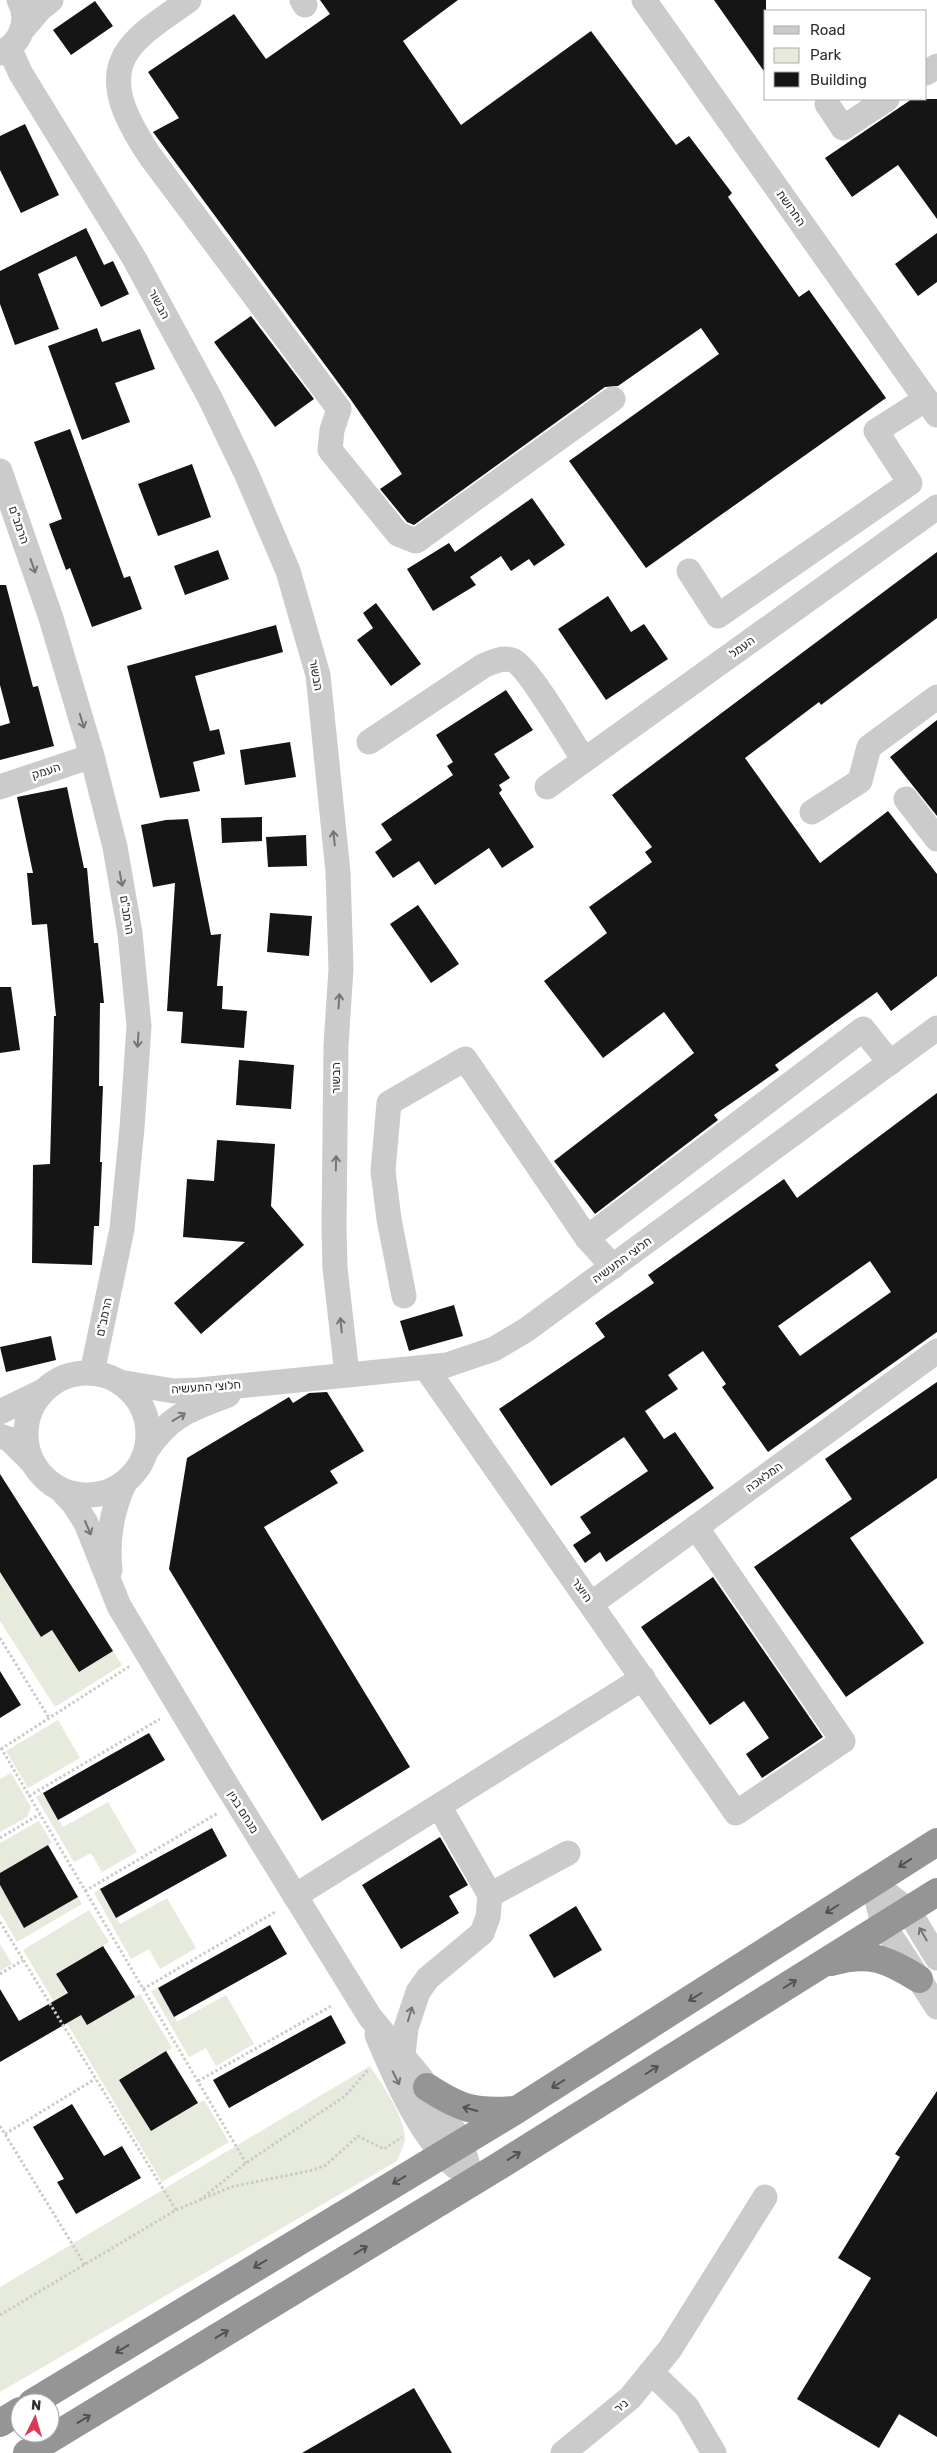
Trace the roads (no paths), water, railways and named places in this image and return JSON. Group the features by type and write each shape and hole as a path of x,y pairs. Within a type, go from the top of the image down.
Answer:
{"highway":[{"path":"48,2393 518,2109 937,1842"},
{"path":"27,2453 473,2182 937,1892"},
{"path":"820,1965 847,1958 868,1956 896,1965 919,1979"},
{"path":"428,2087 445,2099 476,2111 518,2109"}],"street":[{"name":"הבשור","path":"19,0 24,17 10,44 21,74 134,258 210,398 247,475 288,571 316,666 338,872 341,969 336,1046 334,1226 335,1268 347,1374"},
{"path":"10,44 40,9 51,0"},
{"path":"189,0 145,33 128,50 120,70 119,95 130,126 150,156 339,409 332,430 330,450 398,534 416,540 613,399"},
{"name":"החרושת","path":"644,0 931,407"},
{"path":"827,104 843,128 885,100"},
{"path":"689,571 718,616 910,483 876,431 931,407"},
{"name":"הרמב\"ם","path":"0,471 51,618 92,756 115,847 127,914 139,1026 132,1128 122,1229 92,1373"},
{"name":"העמל","path":"547,787 937,507"},
{"path":"369,742 483,666 500,659 514,660 528,673 584,760"},
{"path":"812,812 860,782 869,747 937,697"},
{"name":"העמק","path":"0,786 92,756"},
{"path":"906,799 937,839"},
{"name":"חלוצי התעשיה","path":"119,1382 174,1391 447,1366 494,1349 526,1330 613,1267 937,1028"},
{"path":"587,1238 862,1030 890,1062"},
{"path":"404,1296 388,1219 383,1171 389,1102 465,1059 587,1238 613,1267"},
{"name":"המלאכה","path":"591,1604 937,1351"},
{"name":"היוצר","path":"426,1368 736,1813 843,1741 696,1527"},
{"path":"0,1436 9,1439 45,1478 60,1488 72,1493 100,1494 125,1482 138,1468 146,1451 148,1435 141,1405 132,1392 119,1382 106,1376 92,1373 74,1374 58,1380 43,1391 3,1403"},
{"name":"חלוצי התעשיה","path":"146,1451 160,1430 178,1416 263,1382"},
{"path":"34,1464 27,1445 26,1426 32,1408 43,1391"},
{"name":"מנחם בגין","path":"120,1606 113,1587 108,1555 114,1514 125,1482"},
{"name":"מנחם בגין","path":"60,1488 74,1504 86,1523 120,1606 286,1904 370,2017 403,2054 428,2087 451,2148 473,2182"},
{"path":"286,1904 438,1806 643,1678"},
{"path":"403,2054 411,2010 418,1992 428,1978 482,1933 488,1917 490,1895 438,1806"},
{"path":"490,1895 568,1853"},
{"path":"873,1883 908,1910 937,1958"},
{"path":"873,1883 883,1924 937,2007"},
{"name":"מנחם בגין","path":"370,2017 392,2069 426,2131 451,2148"},
{"name":"ניר","path":"563,2453 630,2398 670,2349 765,2197"},
{"path":"651,2372 687,2407 714,2453"}]}
